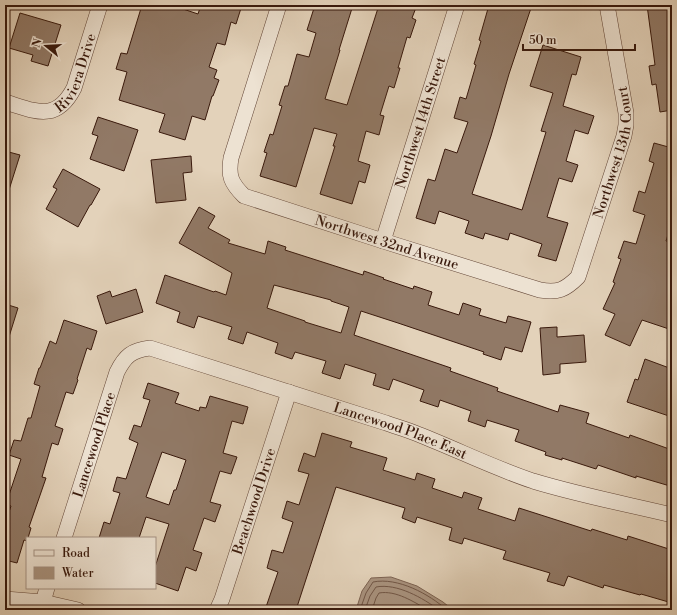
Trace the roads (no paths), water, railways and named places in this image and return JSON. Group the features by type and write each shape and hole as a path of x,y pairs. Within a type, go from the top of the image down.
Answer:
{"street":[{"name":"Riviera Drive","path":"5,102 40,112 51,111 61,106 69,98 74,88 100,5"},
{"name":"Northwest 32nd Avenue","path":"279,5 230,158 229,168 231,179 236,188 244,196 383,241 540,290 550,292 561,290"},
{"name":"Northwest 14th Street","path":"383,241 457,5"},
{"name":"Northwest 13th Court","path":"561,290 571,285 578,277 624,136 626,125 626,113 607,5"},
{"name":"Lancewood Place East","path":"130,354 150,348 413,432 533,481 580,494 672,515"},
{"name":"Lancewood Place","path":"64,537 117,372 122,362 130,354"},
{"name":"Beachwood Drive","path":"217,610 222,599 289,392"},
{"path":"5,599 45,595 78,610"}],"water":[{"path":"391,577 417,586 453,610 356,610 362,591 371,578"}]}
